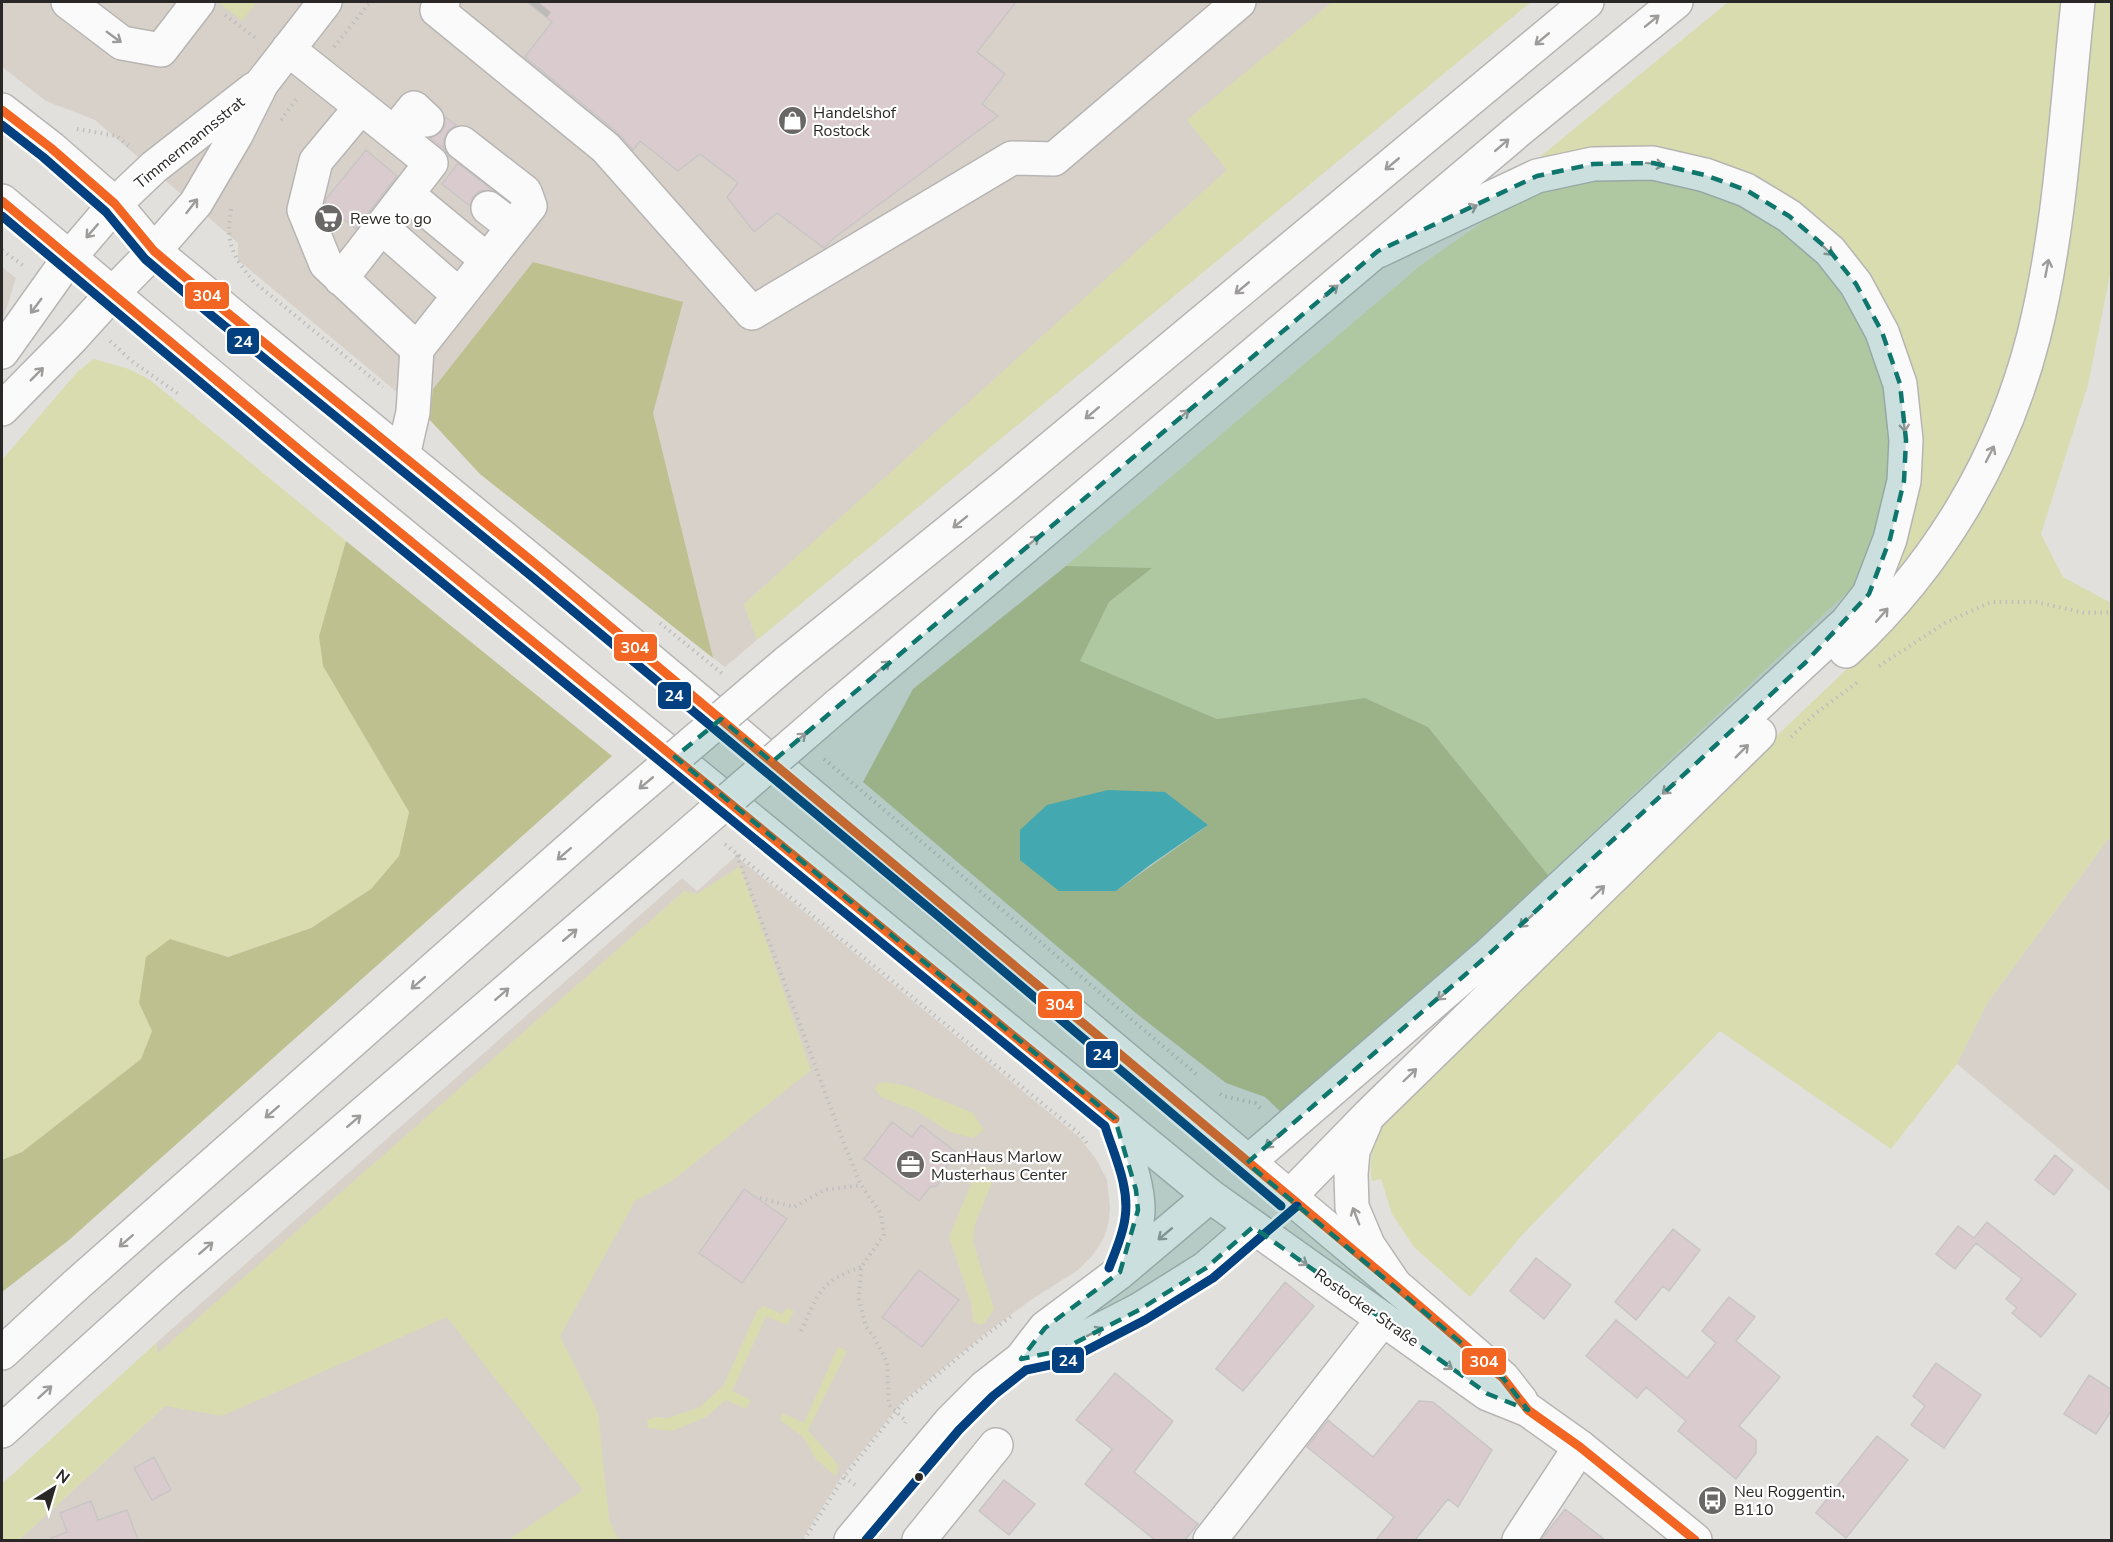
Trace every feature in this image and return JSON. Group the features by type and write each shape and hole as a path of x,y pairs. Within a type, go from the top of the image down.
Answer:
{"main road":[{"path":"68,2 122,42 162,50 207,5"},
{"name":"Timmermannsstrat","path":"2,410 80,330 196,203 277,63 325,2"},
{"path":"443,2 437,10 606,147 752,313 1012,158 1054,159 1239,2"},
{"path":"2,1353 608,815 786,663 1014,478 1587,2"},
{"path":"2,1431 170,1280 838,705 1519,130 1676,2"},
{"path":"1021,1359 1059,1351 1139,1310 1206,1268 1289,1197 1368,1116 1872,627 1918,575 1949,532 1996,444 2034,336 2050,254 2078,2"},
{"path":"277,63 315,71 440,170 407,194 341,279"},
{"name":"Timmermannsstrat","path":"2,352 69,258 115,204 154,167 277,63"},
{"path":"360,107 316,161 304,210 326,264 417,349"},
{"path":"394,133 414,108 426,120"},
{"name":"Rostocker Straße","path":"2,110 51,148 115,204 154,250 950,910 1247,1163 1395,1285 1503,1378 1528,1410"},
{"path":"403,456 413,412 417,349 487,260 500,218 530,206 525,192 462,143"},
{"path":"851,1540 950,1422 985,1388 1021,1359 1045,1328 1120,1272 1488,955 1847,622 1869,594 1890,539 1904,481 1906,440 1900,384 1877,322 1856,284 1830,251 1789,216 1746,190 1705,175 1653,163 1593,164 1537,176 1378,251"},
{"path":"407,194 487,260"},
{"name":"Rostocker Straße","path":"2,201 111,295 1210,1196 1488,1394 1528,1410 1580,1447 1695,1540"},
{"path":"381,227 459,295"},
{"path":"1368,1116 1353,1151 1351,1174 1353,1207 1368,1245 1395,1285"},
{"path":"1115,1119 1136,1190 1138,1210 1132,1238 1120,1272"},
{"path":"2,1322 76,1285"},
{"path":"1210,1540 1383,1319"},
{"path":"919,1540 996,1445"},
{"path":"1520,1540 1580,1447"}],"path":[{"path":"274,130 315,71 370,2"},
{"path":"207,5 277,63"},
{"path":"227,229 233,200"},
{"path":"2,250 21,264"},
{"path":"1876,669 1945,622 1991,602 2036,602 2085,613 2112,612"},
{"path":"1790,737 1815,714 1867,675"},
{"path":"737,855 815,1068 861,1185 881,1214 884,1235 861,1267 859,1299 866,1327 887,1362 889,1405 900,1416"},
{"path":"760,1198 794,1207 824,1190 861,1185"},
{"path":"801,1331 819,1291 839,1275 861,1267"}],"highlighted area":[{"path":"1653,163 1705,175 1746,190 1789,216 1830,251 1856,284 1882,332 1900,384 1906,440 1904,481 1890,539 1869,594 1805,663 1488,955 1247,1163 1503,1378 1528,1410 1488,1394 1253,1227 1206,1268 1139,1310 1059,1351 1021,1359 1045,1328 1120,1272 1138,1210 1136,1190 1115,1119 675,757 721,719 772,762 1378,251 1537,176 1593,164"}],"shaded area":[{"path":"2,2 1424,2 744,604 757,640 725,667 480,474 429,419 238,260 238,243 95,120 46,101 2,67"},
{"path":"2,267 16,278 2,320"},
{"path":"2111,835 2111,1192 1957,1064 1988,1002"},
{"path":"736,856 1079,1137 1096,1159 1107,1180 1110,1207 1104,1238 1092,1256 1078,1270 1031,1300 982,1336 902,1402 842,1476 802,1540 19,1540 165,1406 156,1343 682,878 697,891"}],"green space":[{"path":"218,2 257,2 242,21"},
{"path":"1332,2 1531,2 757,640 744,604 1227,170 1187,120"},
{"path":"1728,2 2064,2 2047,166 2033,270 2017,346 1973,460 1938,521 1873,611 1919,481 1838,236 1801,204 1760,180 1535,161"},
{"path":"2092,2 2111,2 2111,269 2088,385 2041,534 2063,577 2111,603 2111,835 1988,1002 1957,1064 1891,1149 1720,1031 1523,1234 1470,1297 1414,1247 1392,1214 1381,1179 1372,1181 1372,1152 1381,1122 1396,1099 1414,1079 1887,631 1980,504"},
{"path":"1636,176 1698,187 1761,214 1805,247 1841,287 1867,331 1883,375 1891,424 1890,474 1881,522 1853,587 1548,875 1428,727 1365,698 1217,719 1079,661 1109,602 1151,568 1066,566 1421,265 1494,214 1553,185"},
{"path":"533,262 683,302 653,413 713,658 480,474 429,419 433,389"},
{"path":"94,359 129,369 150,380 346,541 319,636 323,666 409,812 399,856 371,889 311,928 228,957 170,939 139,1003 152,1031 141,1059 22,1152 2,1160 2,460 78,371"},
{"path":"346,541 612,756 69,1240 2,1292 2,1160 22,1152 141,1059 152,1031 139,1003 146,957 170,939 228,957 311,928 371,889 399,856 409,812 323,666 319,636"},
{"path":"1066,566 1152,568 1109,602 1080,661 1217,719 1365,698 1428,727 1548,875 1366,1049 1282,1113 1265,1097 1226,1083 1137,1014 863,782 913,689","holes":["1165,792 1207,826 1116,891"]},
{"path":"740,866 811,1070 672,1181 635,1201 560,1336 598,1413 609,1519 618,1540 508,1540 583,1490 447,1317 222,1416 165,1406 19,1540 2,1540 2,1484 156,1343 158,1353 684,891 697,894"},
{"path":"885,1082 907,1086 973,1113 984,1130 973,1138 950,1132 915,1110 881,1097 875,1089 878,1084"},
{"path":"983,1166 990,1168 995,1175 975,1224 973,1242 994,1309 985,1323 979,1325 973,1321 971,1302 949,1237 977,1170"},
{"path":"764,1306 782,1314 787,1308 794,1311 787,1325 766,1316 732,1391 751,1400 746,1409 726,1400 706,1417 672,1431 648,1428 647,1420 655,1417 668,1418 700,1407 723,1386 757,1311"},
{"path":"838,1347 847,1351 808,1430 838,1465 837,1474 834,1475 816,1459 803,1437 780,1420 782,1413 804,1423"}],"water":[{"path":"1108,790 1165,792 1208,825 1116,891 1059,891 1020,860 1020,830 1047,805"}],"building":[{"name":"Handelshof Rostock","path":"527,2 1016,2 977,52 1005,74 982,104 998,116 834,238 824,248 777,213 754,232 727,197 738,183 700,154 678,171 640,141 633,150 618,133 525,57 552,22"},
{"path":"445,117 456,125 448,131 444,140 444,149 450,158 443,148 430,138 441,132 445,125"},
{"path":"366,150 397,176 356,229 325,204 326,199"},
{"path":"458,163 492,190 480,191 473,197 470,206 442,184"},
{"name":"ScanHaus Marlow Musterhaus Center","path":"892,1122 912,1137 921,1125 957,1153 943,1171 945,1175 937,1186 930,1187 919,1201 864,1159"},
{"path":"2055,1155 2073,1170 2054,1195 2035,1180"},
{"path":"744,1189 787,1219 742,1283 699,1253"},
{"path":"1987,1222 2076,1294 2041,1337 2012,1313 2017,1308 2006,1299 2022,1279 1976,1243 1955,1269 1936,1254 1958,1226 1974,1238"},
{"path":"1673,1229 1700,1250 1669,1291 1663,1286 1636,1320 1615,1302"},
{"path":"1536,1258 1571,1285 1544,1319 1510,1291"},
{"path":"919,1270 959,1300 922,1347 882,1317"},
{"path":"1285,1282 1314,1306 1243,1391 1216,1369"},
{"path":"1729,1297 1755,1317 1736,1341 1780,1377 1739,1426 1756,1440 1756,1453 1736,1479 1678,1431 1686,1421 1646,1387 1637,1398 1586,1356 1616,1320 1687,1378 1716,1343 1702,1331"},
{"path":"1936,1363 1981,1395 1944,1448 1911,1425 1925,1406 1913,1396"},
{"path":"1115,1373 1173,1421 1134,1472 1198,1524 1185,1540 1155,1540 1085,1484 1112,1449 1076,1420"},
{"path":"2089,1375 2112,1390 2112,1410 2096,1434 2064,1414"},
{"path":"1419,1401 1433,1402 1492,1450 1458,1507 1448,1499 1415,1540 1376,1540 1394,1517 1307,1447 1328,1420 1373,1457"},
{"path":"1877,1436 1908,1460 1846,1538 1816,1513"},
{"path":"154,1457 171,1490 152,1500 134,1468"},
{"path":"1004,1480 1035,1504 1009,1535 979,1511"},
{"path":"91,1501 98,1520 127,1510 138,1540 52,1540 51,1538 67,1532 60,1513"},
{"path":"1565,1509 1605,1540 1541,1540"}],"tunnel":[{"path":"534,7 538,2"}],"transit line":[{"name":"304","path":"2,110 51,148 115,204 154,251 219,306 538,566 1395,1285 1503,1378 1528,1410 1580,1447 1695,1540"},
{"name":"24","path":"2,125 106,212 145,259 211,315 530,575 1281,1206"},
{"name":"304","path":"2,201 309,458 1115,1119"},
{"name":"24","path":"2,216 301,467 1105,1126 1120,1171 1126,1206 1122,1231 1109,1268"},
{"name":"24","path":"866,1540 959,1430 993,1396 1026,1370 1064,1362 1145,1320 1213,1278 1297,1206"}],"place":[{"name":"Handelshof Rostock","path":"792,121"},
{"name":"Rewe to go","path":"329,218"},
{"name":"ScanHaus Marlow Musterhaus Center","path":"910,1165"},
{"name":"Neu Roggentin, B110","path":"1713,1500"}]}
